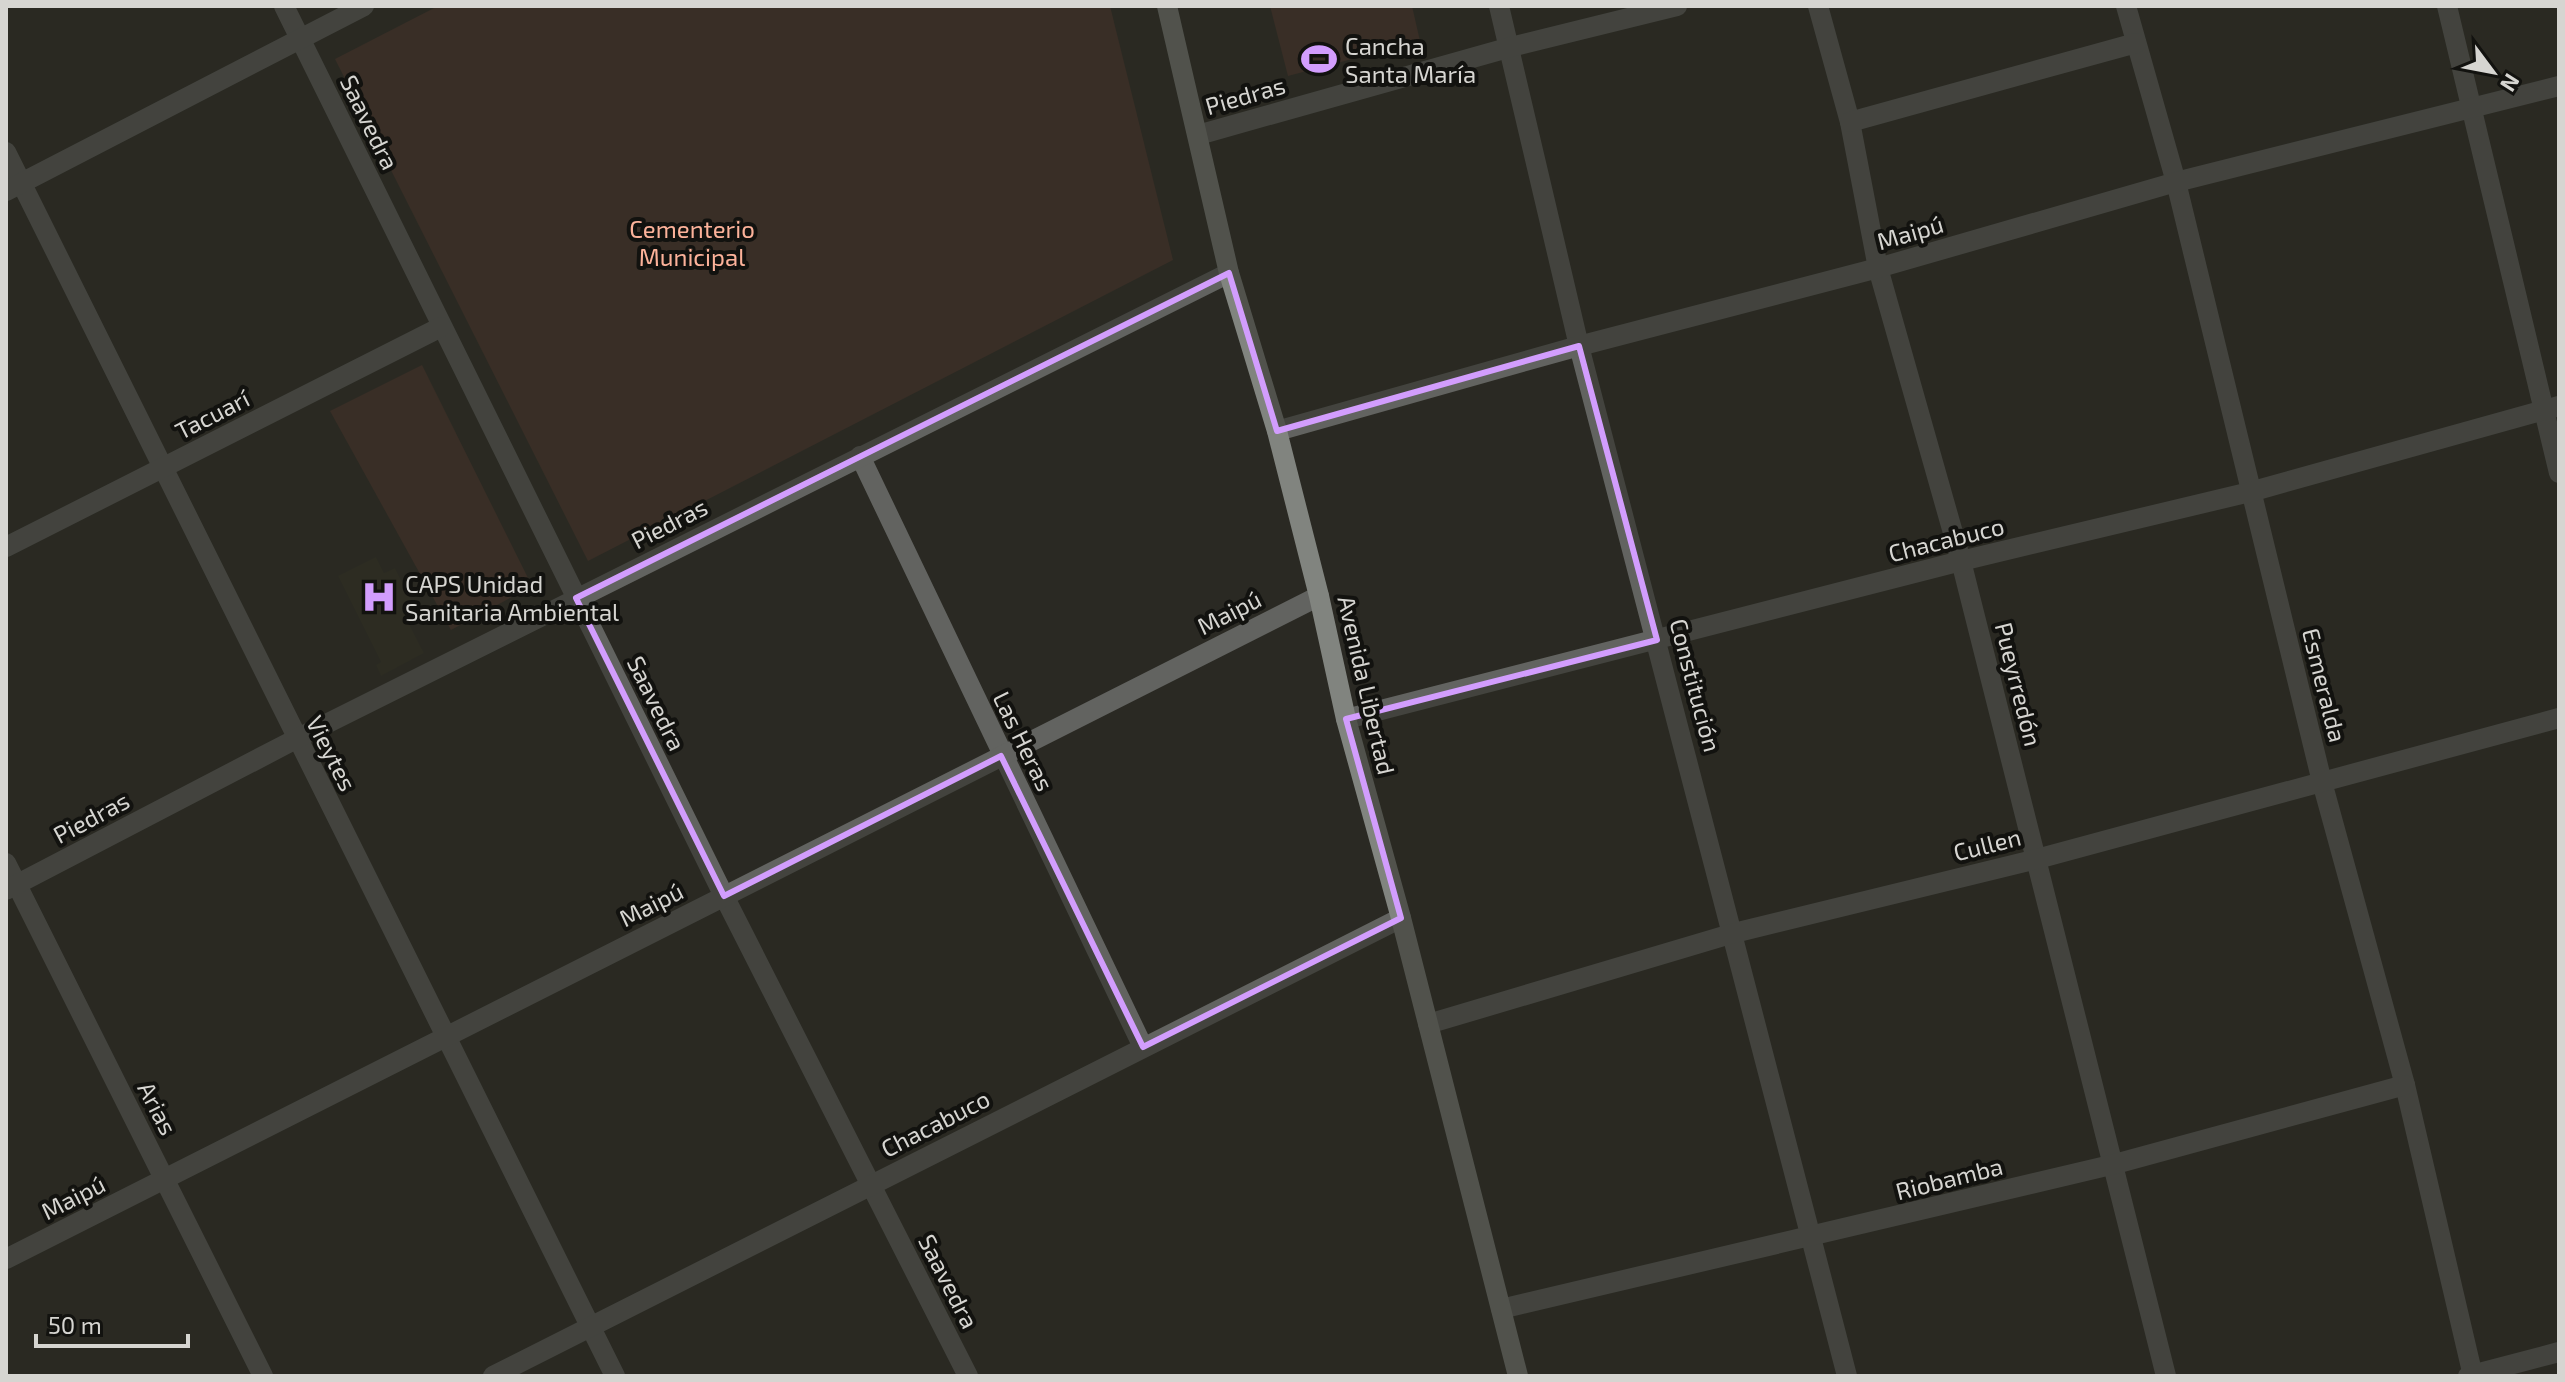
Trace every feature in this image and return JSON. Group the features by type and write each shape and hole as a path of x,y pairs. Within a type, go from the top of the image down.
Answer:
{"main road":[{"name":"Avenida Libertad","path":"1167,6 1229,273 1277,431 1319,596 1346,719 1401,918 1518,1376"}],"street":[{"name":"Saavedra","path":"284,6 724,896 968,1376"},
{"path":"14,187 364,6"},
{"name":"Constitución","path":"1499,6 1579,346 1847,1376"},
{"name":"Piedras","path":"1198,135 1511,47 1677,6"},
{"name":"Pueyrredón","path":"1818,6 1850,122 1878,268 1961,561 2166,1376"},
{"name":"Esmeralda","path":"2126,6 2176,182 2322,782 2405,1085 2472,1376"},
{"path":"2447,6 2551,409 2559,473"},
{"path":"1850,122 2136,43"},
{"name":"Maipú","path":"1277,431 1579,346 1878,268 2176,182 2559,86"},
{"name":"Vieytes","path":"6,152 14,187 161,469 615,1376"},
{"name":"Piedras","path":"12,888 296,739 1229,273"},
{"name":"Tacuarí","path":"6,547 441,327"},
{"name":"Chacabuco","path":"1346,719 1961,561 2250,492 2551,409"},
{"name":"Las Heras","path":"860,456 1143,1047"},
{"name":"Maipú","path":"6,1259 1319,596"},
{"name":"Cullen","path":"1428,1024 1734,933 2037,859 2559,718"},
{"name":"Arias","path":"6,863 12,888 263,1376"},
{"name":"Chacabuco","path":"493,1376 1401,918"},
{"name":"Riobamba","path":"1501,1309 2115,1164 2405,1085"},
{"path":"2472,1376 2559,1352"}],"highlighted area":[{"path":"1229,273 1277,431 1579,346 1657,640 1346,719 1401,918 1143,1047 1001,756 724,896 576,598"}],"shaded area":[{"name":"CAPS Unidad Sanitaria Ambiental","path":"376,557 384,573 395,568 420,618 409,624 424,653 381,676 376,665 381,662 338,576"}],"green space":[{"name":"Cementerio Municipal","path":"438,6 1110,6 1173,260 588,561 335,59"},
{"name":"Cancha Santa María","path":"1270,6 1412,6 1420,41 1288,76"},
{"path":"422,365 532,586 451,630 330,411"}],"place":[{"name":"Cancha Santa María","path":"1319,59"},
{"name":"CAPS Unidad Sanitaria Ambiental","path":"379,597"}]}
